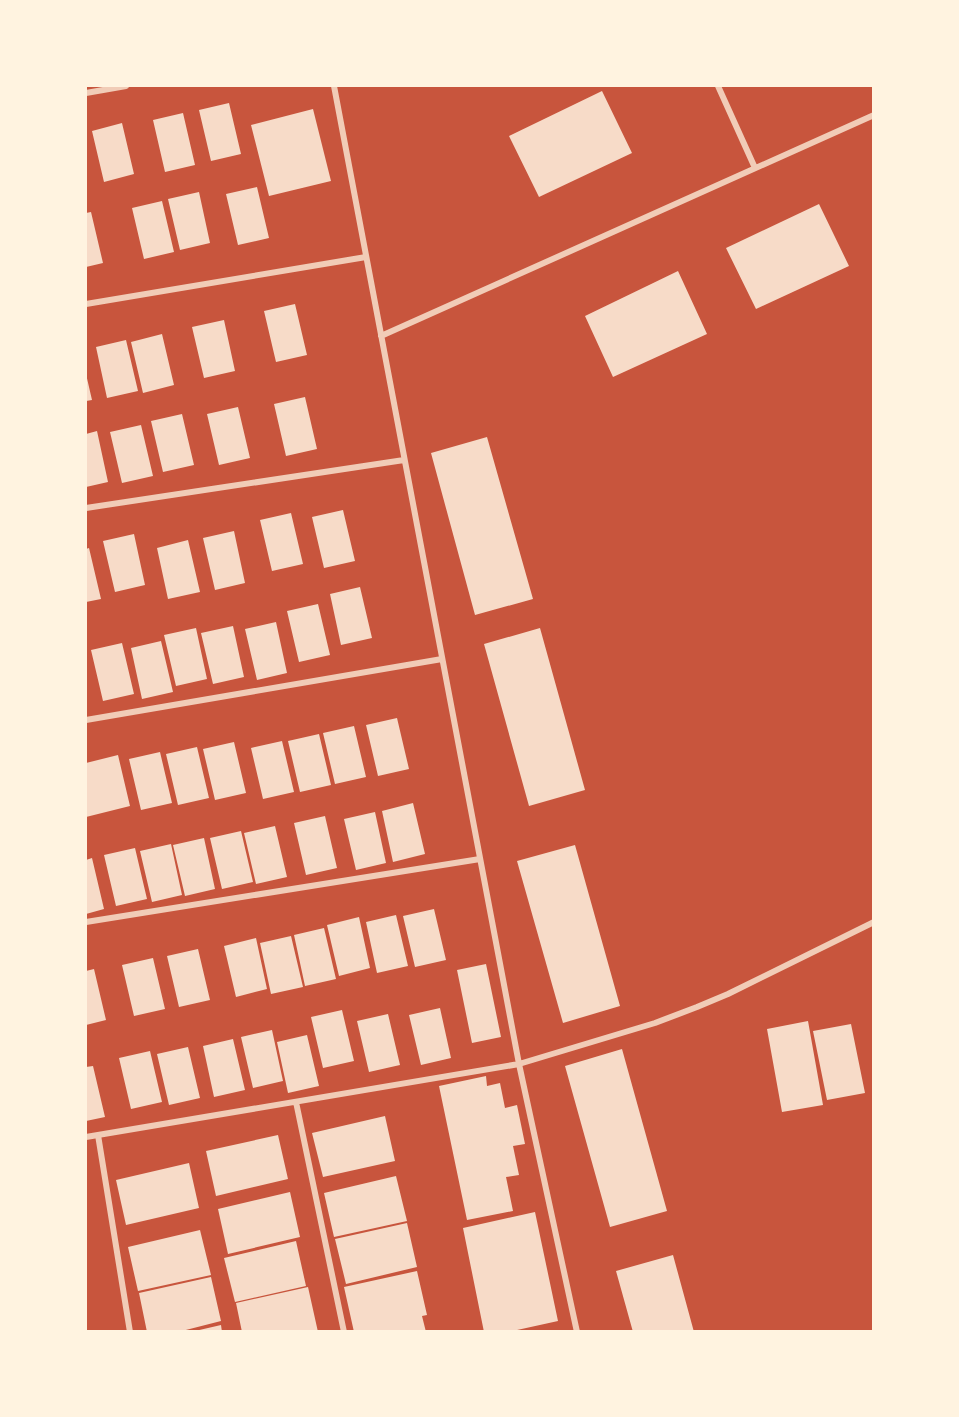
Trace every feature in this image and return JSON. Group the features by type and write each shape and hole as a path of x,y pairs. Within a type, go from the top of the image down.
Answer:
{"street":[{"path":"86,93 126,86"},
{"path":"334,86 519,1064 577,1332"},
{"path":"718,86 754,168"},
{"path":"381,336 873,115"},
{"path":"86,304 366,257"},
{"path":"86,508 404,460"},
{"path":"86,720 442,659"},
{"path":"86,922 480,859"},
{"path":"86,1137 519,1064 655,1023 697,1007 873,922"},
{"path":"296,1102 344,1332"},
{"path":"98,1135 130,1332"}],"building":[{"path":"602,91 632,153 539,197 509,136"},
{"path":"229,103 241,154 211,161 199,110"},
{"path":"313,109 331,181 269,196 251,125"},
{"path":"183,113 195,165 165,172 153,120"},
{"path":"122,123 134,174 104,182 92,131"},
{"path":"257,187 269,238 238,245 226,194"},
{"path":"199,192 210,243 180,250 168,199"},
{"path":"162,201 174,252 144,259 132,208"},
{"path":"819,204 849,266 756,309 726,248"},
{"path":"91,212 103,263 86,267 86,213"},
{"path":"678,271 707,334 613,377 585,316"},
{"path":"295,304 307,355 276,362 264,311"},
{"path":"224,320 235,371 204,378 192,327"},
{"path":"162,334 174,385 143,393 131,342"},
{"path":"126,340 138,391 107,398 96,347"},
{"path":"86,374 92,400 86,401"},
{"path":"305,397 317,449 286,456 274,404"},
{"path":"238,407 250,458 219,465 207,414"},
{"path":"182,414 194,465 163,472 151,421"},
{"path":"141,425 153,476 122,483 110,432"},
{"path":"97,431 108,482 86,487 86,434"},
{"path":"487,437 533,599 475,615 431,453"},
{"path":"343,510 355,561 324,568 312,517"},
{"path":"291,513 303,564 272,571 260,520"},
{"path":"234,531 245,583 215,590 203,538"},
{"path":"134,534 145,585 115,592 103,541"},
{"path":"188,540 200,592 168,599 157,548"},
{"path":"89,548 101,599 86,602 86,549"},
{"path":"360,587 372,638 341,645 330,594"},
{"path":"318,604 330,655 299,662 287,611"},
{"path":"276,622 287,673 257,680 245,629"},
{"path":"233,626 244,677 213,684 201,633"},
{"path":"196,628 207,679 176,686 164,635"},
{"path":"540,628 585,790 529,806 484,644"},
{"path":"161,641 173,692 142,699 131,648"},
{"path":"122,643 134,694 103,701 91,650"},
{"path":"397,718 409,769 378,776 366,725"},
{"path":"354,726 366,777 335,784 323,733"},
{"path":"319,734 331,785 300,792 288,741"},
{"path":"282,741 294,792 263,799 251,748"},
{"path":"234,742 246,793 215,800 203,749"},
{"path":"197,747 209,798 178,805 166,754"},
{"path":"160,752 172,803 141,810 129,759"},
{"path":"118,755 130,806 86,817 86,763"},
{"path":"413,803 425,854 393,862 382,811"},
{"path":"375,812 386,863 356,870 344,819"},
{"path":"325,816 337,868 306,875 294,823"},
{"path":"275,826 287,877 256,884 244,833"},
{"path":"241,831 253,882 222,889 210,838"},
{"path":"204,838 215,889 185,896 173,845"},
{"path":"171,844 182,895 152,902 140,851"},
{"path":"575,845 620,1006 563,1023 517,861"},
{"path":"135,848 147,899 116,906 104,855"},
{"path":"92,858 104,909 86,914 86,860"},
{"path":"434,909 446,960 415,967 403,916"},
{"path":"396,915 408,966 377,973 366,922"},
{"path":"359,917 370,968 339,976 327,925"},
{"path":"324,928 336,979 305,986 294,935"},
{"path":"291,936 303,987 271,994 260,943"},
{"path":"256,938 267,989 236,997 224,946"},
{"path":"198,949 210,1000 179,1007 167,956"},
{"path":"153,958 165,1009 134,1016 122,965"},
{"path":"486,964 501,1037 472,1043 457,970"},
{"path":"94,969 106,1020 86,1025 86,971"},
{"path":"440,1008 451,1058 421,1065 409,1015"},
{"path":"342,1010 354,1061 323,1068 311,1017"},
{"path":"388,1014 400,1065 369,1072 357,1021"},
{"path":"808,1021 823,1105 782,1112 767,1029"},
{"path":"851,1024 865,1093 827,1100 813,1031"},
{"path":"272,1030 283,1081 253,1088 241,1037"},
{"path":"307,1035 319,1086 288,1093 277,1042"},
{"path":"233,1039 245,1090 214,1097 203,1046"},
{"path":"188,1047 200,1098 169,1105 157,1054"},
{"path":"622,1049 667,1211 610,1227 565,1066"},
{"path":"150,1051 162,1102 131,1109 119,1058"},
{"path":"93,1066 105,1117 86,1121 86,1067"},
{"path":"486,1076 487,1086 500,1083 505,1108 517,1105 525,1144 513,1146 519,1175 506,1177 513,1211 467,1220 439,1086"},
{"path":"385,1116 395,1161 323,1177 312,1133"},
{"path":"278,1135 288,1179 216,1196 206,1151"},
{"path":"189,1163 199,1208 126,1225 116,1180"},
{"path":"396,1176 407,1221 334,1237 324,1193"},
{"path":"290,1192 300,1237 228,1254 218,1209"},
{"path":"535,1212 558,1321 508,1332 484,1332 463,1228"},
{"path":"407,1223 417,1267 346,1284 335,1239"},
{"path":"200,1230 211,1275 138,1291 128,1247"},
{"path":"296,1241 306,1286 235,1302 224,1258"},
{"path":"673,1255 694,1332 633,1332 616,1271"},
{"path":"417,1271 427,1315 422,1316 426,1332 354,1332 344,1287"},
{"path":"211,1277 221,1321 178,1332 147,1332 139,1293"},
{"path":"308,1287 318,1332 242,1332 236,1303"},
{"path":"221,1325 222,1332 195,1332 195,1331"}]}
